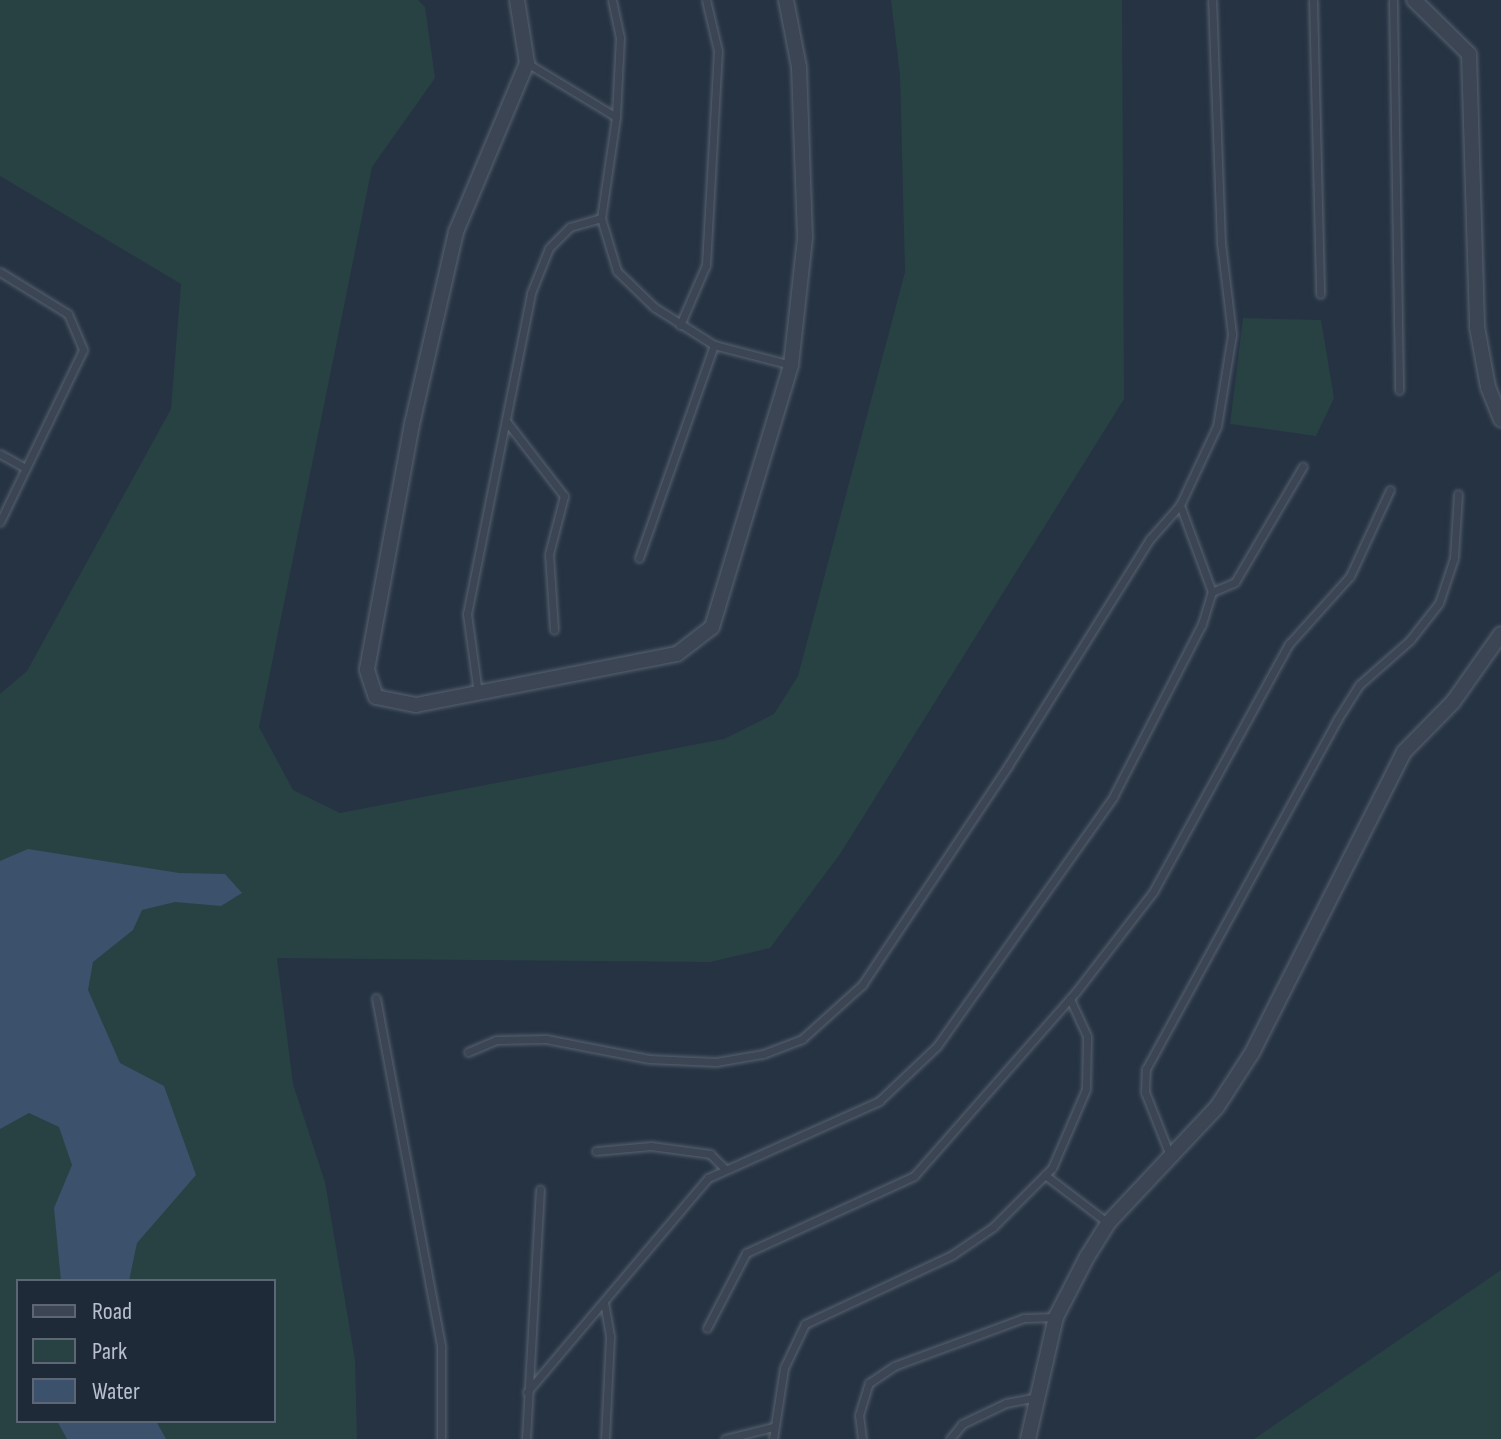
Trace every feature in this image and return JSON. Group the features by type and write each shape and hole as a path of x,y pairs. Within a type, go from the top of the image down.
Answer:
{"street":[{"path":"517,0 527,63 456,232 412,424 367,670 376,697 416,705 677,654 712,627 791,365 805,238 799,67 786,0"},
{"path":"1414,0 1469,54 1477,327 1488,387 1501,419"},
{"path":"1028,1439 1056,1317 1108,1223 1169,1153 1217,1107 1252,1053 1404,752 1453,702 1501,634"}],"lane":[{"path":"612,0 620,37 616,117 601,218 617,271 680,325 714,345 791,365"},
{"path":"680,325 706,265 718,51 706,0"},
{"path":"468,1052 496,1040 546,1039 649,1059 716,1062 763,1054 802,1039 862,985 1008,766 1150,539 1180,505 1217,426 1232,334 1221,243 1212,0"},
{"path":"1313,0 1320,294"},
{"path":"1393,0 1399,390"},
{"path":"527,63 616,117"},
{"path":"478,693 467,614 531,293 549,248 570,227 601,218"},
{"path":"0,272 68,314 83,350 0,522"},
{"path":"639,558 714,345"},
{"path":"506,421 564,496 549,554 554,630"},
{"path":"0,454 25,468"},
{"path":"1212,592 1235,582 1303,466"},
{"path":"707,1328 746,1253 914,1176 1070,999 1153,892 1289,644 1350,576 1390,490"},
{"path":"1169,1153 1145,1092 1146,1069 1344,708 1359,685 1410,640 1439,603 1454,558 1458,494"},
{"path":"527,1392 708,1178 879,1101 937,1046 1113,797 1202,624 1212,592 1180,505"},
{"path":"376,998 441,1347 441,1439"},
{"path":"773,1439 784,1368 805,1324 952,1255 993,1227 1045,1175 1086,1089 1087,1036 1070,999"},
{"path":"596,1151 651,1146 710,1154 725,1169"},
{"path":"1045,1175 1108,1223"},
{"path":"526,1439 540,1189"},
{"path":"604,1302 610,1337 605,1439"},
{"path":"862,1439 859,1415 869,1383 894,1366 1024,1318 1056,1317"},
{"path":"950,1439 962,1424 1006,1403 1036,1397"},
{"path":"725,1439 773,1427"}],"green space":[{"path":"0,0 418,0 425,7 435,78 372,167 259,727 293,790 340,813 724,739 774,714 798,676 905,272 900,75 891,0 1122,0 1124,399 840,854 770,948 710,962 277,958 293,1084 325,1182 355,1360 357,1439 0,1439 0,694 27,671 171,409 181,284 0,176"},
{"path":"1243,318 1321,320 1334,398 1316,436 1230,424"},
{"path":"1501,1270 1501,1439 1254,1439"}],"water":[{"path":"28,849 179,873 225,874 242,893 221,906 175,902 142,910 133,930 93,962 88,990 120,1063 164,1086 196,1175 137,1243 129,1279 61,1279 54,1208 72,1165 59,1127 29,1113 0,1129 0,861"},
{"path":"58,1423 157,1423 166,1439 67,1439"}]}
